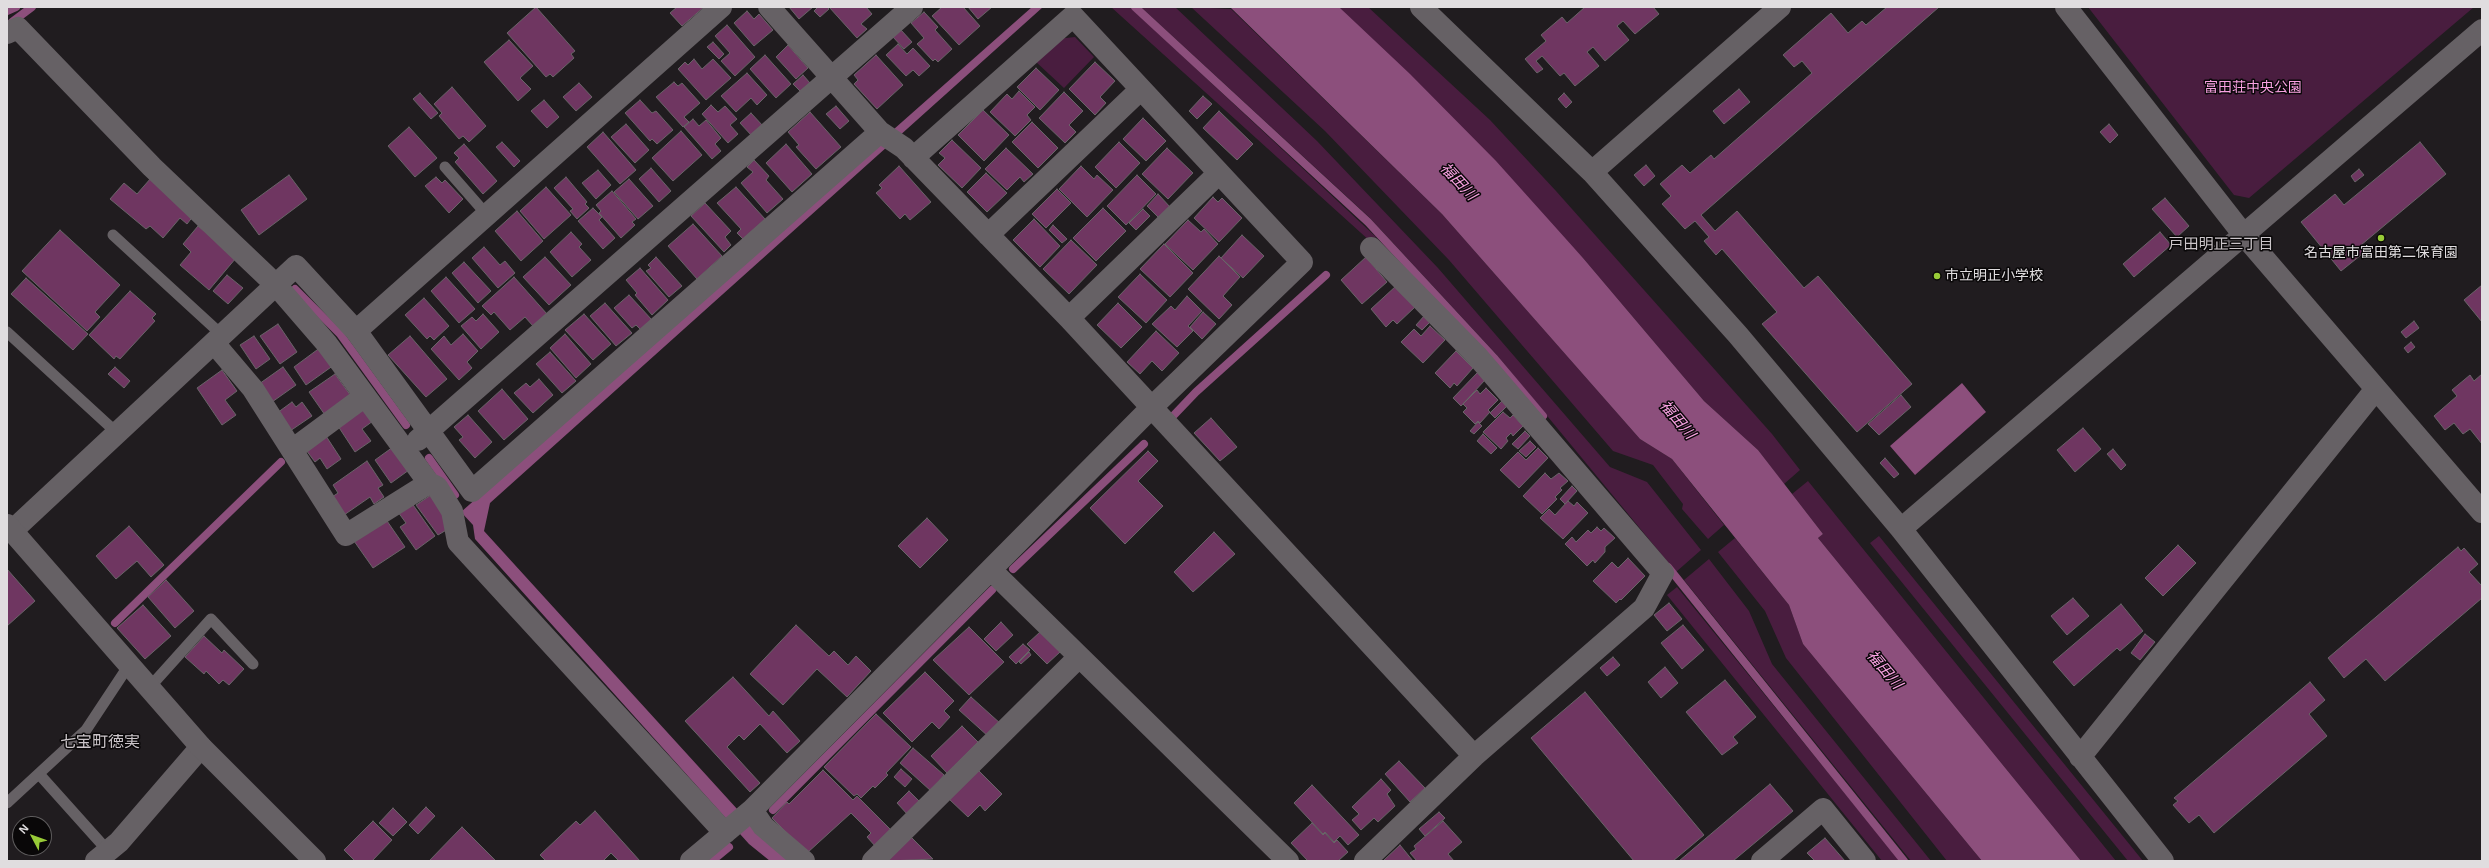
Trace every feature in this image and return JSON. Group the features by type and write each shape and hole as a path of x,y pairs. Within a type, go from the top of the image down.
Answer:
{"street":[{"path":"356,331 721,7"},
{"path":"769,7 831,78 1069,318 1474,756"},
{"path":"406,451 912,7"},
{"path":"1421,7 1592,172 1738,335 1901,530 2164,861"},
{"path":"1592,172 1780,7"},
{"path":"2066,7 2243,234 2482,512"},
{"path":"452,511 472,491 894,142 1073,16 1302,262 1151,408 752,810 691,861"},
{"path":"7,33 18,28 152,167 276,285 327,344 429,483 436,487 452,511 458,542 725,833"},
{"path":"1901,530 2243,234 2482,30"},
{"path":"988,235 1141,89"},
{"path":"1069,318 1219,173"},
{"path":"1365,861 1474,756 1644,608 1663,573 1477,356 1372,248"},
{"path":"315,861 201,747 9,528 117,433 296,266 356,331 472,491"},
{"path":"218,339 253,389 346,535 429,483"},
{"path":"2080,757 2376,389"},
{"path":"292,450 365,396"},
{"path":"991,570 1288,861"},
{"path":"873,861 1079,657"},
{"path":"102,856 119,842 201,747"},
{"path":"1762,861 1823,809 1865,861"},
{"path":"752,810 763,826 804,861"}],"lane":[{"path":"444,167 488,215"},
{"path":"112,235 218,339"},
{"path":"7,332 117,433"},
{"path":"149,688 211,619 253,664"},
{"path":"7,804 86,730 129,665"},
{"path":"39,774 102,856"}],"green space":[{"path":"1111,7 1130,7 1376,237 1371,242"},
{"path":"1141,7 1175,7 1317,141 1438,268 1610,467 1647,482 1701,550 1676,572 1496,354 1369,217"},
{"path":"1191,7 1231,9 1442,214 1640,439 1672,459 1724,525 1708,539 1682,509 1683,504 1653,465 1613,451 1449,260 1325,131"},
{"path":"1339,7 1368,7 1490,120 1556,191 1772,434 1800,470 1784,484 1758,450 1704,401 1583,258"},
{"name":"富田荘中央公園","path":"2088,7 2474,7 2249,198 2234,195"},
{"path":"1075,37 1094,57 1064,88 1035,61 1057,39"},
{"path":"1808,481 2116,861 2081,861 1818,538 1823,534 1792,494"},
{"path":"1879,536 2143,861 2128,861 1870,543"},
{"path":"1735,538 1789,605 1803,644 1982,861 1947,861 1786,658 1765,611 1718,552"},
{"path":"1709,559 1749,611 1772,664 1931,861 1911,861 1684,580"},
{"path":"1677,587 1900,861 1882,861 1667,595"}],"water":[{"path":"1032,7 1043,7 490,503 484,531 738,810 790,861 770,861 749,844 475,539 473,525 461,512"},
{"name":"福田川","path":"1230,7 1339,7 1410,74 1496,161 1583,258 1704,401 1758,450 1823,534 1818,538 2081,861 1982,861 1803,644 1789,605 1672,459 1640,439 1442,214"},
{"path":"1962,383 1986,412 1915,475 1890,446"}],"building":[{"path":"536,7 575,51 571,54 574,58 553,77 550,74 546,77 507,33"},
{"path":"677,7 704,7 682,26 670,13"},
{"path":"789,7 813,7 799,19"},
{"path":"818,7 827,7 829,9 820,17 814,11"},
{"path":"829,7 866,7 872,14 861,24 867,29 857,38"},
{"path":"942,7 963,7 980,26 959,45 932,16"},
{"path":"968,7 992,7 978,19"},
{"path":"1585,7 1653,7 1659,14 1635,34 1623,21 1617,26 1629,40 1605,61 1593,47 1587,52 1599,66 1575,86 1564,73 1560,76 1542,56 1536,61 1543,69 1537,73 1525,59 1546,41 1541,35 1562,17 1567,23"},
{"path":"1887,7 1939,7 1701,215 1715,231 1737,211 1804,288 1818,276 1912,384 1857,432 1762,324 1777,312 1722,249 1716,255 1704,241 1709,237 1695,221 1685,229 1662,204 1671,196 1660,184 1682,165 1690,173 1711,155 1714,159 1812,73 1802,61 1794,67 1783,55 1831,13 1848,33 1862,21 1866,25"},
{"path":"747,11 754,19 759,14 773,30 754,46 734,23"},
{"path":"924,12 938,27 935,30 952,49 938,62 935,59 933,61 917,44 924,38 911,23"},
{"path":"727,25 755,57 735,76 721,61 730,53 715,36"},
{"path":"901,30 912,42 904,49 893,37"},
{"path":"509,40 533,66 520,78 531,89 518,101 484,62"},
{"path":"713,42 724,54 719,59 707,47"},
{"path":"898,44 907,54 913,48 930,66 919,76 913,70 906,76 886,55"},
{"path":"788,45 808,68 796,79 776,57"},
{"path":"765,55 791,84 776,98 750,69"},
{"path":"876,55 903,85 877,109 854,84 858,80 854,75"},
{"path":"694,59 702,69 713,59 731,78 706,100 678,69 685,62 688,65"},
{"path":"1095,62 1115,81 1100,97 1106,103 1095,115 1069,89"},
{"path":"1036,68 1059,90 1040,110 1017,87"},
{"path":"747,73 767,95 757,105 751,98 736,112 721,96"},
{"path":"803,75 810,83 800,91 793,84"},
{"path":"674,82 678,86 682,83 700,103 684,117 689,122 683,127 656,97"},
{"path":"579,83 592,97 576,111 563,97"},
{"path":"452,87 486,126 469,142 463,136 459,139 439,116 442,113 434,104"},
{"path":"1739,89 1750,102 1724,124 1713,111"},
{"path":"1019,91 1035,107 1027,115 1031,120 1015,136 990,112 1007,94 1012,99"},
{"path":"1064,92 1083,111 1069,125 1076,132 1065,143 1039,118"},
{"path":"420,93 438,113 431,119 413,99"},
{"path":"1564,93 1572,102 1566,108 1558,99"},
{"path":"1203,96 1212,104 1197,119 1189,111"},
{"path":"544,100 559,117 547,128 531,111"},
{"path":"640,100 652,113 656,111 673,130 657,144 652,139 650,141 625,113"},
{"path":"711,105 718,112 725,106 737,119 730,125 738,134 728,143 702,114"},
{"path":"836,106 849,121 840,129 826,114"},
{"path":"983,110 1009,135 984,161 958,135"},
{"path":"1219,111 1253,144 1237,160 1203,128"},
{"path":"810,112 841,147 816,169 796,147 799,145 788,132"},
{"path":"751,113 763,126 752,136 740,123"},
{"path":"1143,118 1166,141 1146,161 1123,139"},
{"path":"693,119 699,126 706,120 721,138 715,144 721,151 712,159 684,127"},
{"path":"1032,122 1058,148 1038,168 1012,142"},
{"path":"626,124 649,150 635,163 611,137"},
{"path":"2109,124 2118,135 2110,143 2100,132"},
{"path":"409,127 437,158 415,177 388,146"},
{"path":"681,131 702,155 673,181 652,158"},
{"path":"603,132 636,170 620,184 587,147"},
{"path":"952,140 981,168 962,188 938,165 945,158 939,153"},
{"path":"502,142 520,161 514,167 496,147"},
{"path":"1119,142 1140,163 1116,188 1095,167"},
{"path":"2420,142 2446,174 2361,245 2366,251 2341,271 2301,222 2335,194 2344,205"},
{"path":"464,144 497,181 483,194 455,162 459,158 454,153"},
{"path":"786,144 812,174 792,192 766,163"},
{"path":"1006,148 1033,174 1024,182 1020,177 1007,190 985,169"},
{"path":"1167,148 1193,173 1168,199 1142,174"},
{"path":"754,160 769,176 766,180 783,199 767,213 741,183 753,172 747,167"},
{"path":"1646,165 1655,176 1644,186 1634,175"},
{"path":"899,166 931,202 910,220 905,214 900,219 876,193 882,188 879,185"},
{"path":"1081,166 1094,179 1097,175 1113,190 1087,217 1059,189"},
{"path":"651,168 671,191 659,202 639,179"},
{"path":"2359,169 2364,175 2355,182 2351,176"},
{"path":"598,170 611,185 596,199 582,183"},
{"path":"986,173 1007,193 987,212 967,192"},
{"path":"289,175 307,199 259,235 241,210"},
{"path":"1137,175 1156,194 1126,225 1107,206"},
{"path":"436,177 442,183 445,180 463,199 449,213 425,186"},
{"path":"566,177 587,202 585,204 589,208 577,219 570,211 573,209 554,188"},
{"path":"151,178 194,215 187,224 180,218 163,238 150,226 146,229 110,199 124,183 137,194"},
{"path":"629,179 653,206 638,219 614,192"},
{"path":"546,187 571,215 544,239 520,211"},
{"path":"736,187 765,219 743,239 737,233 741,229 717,203"},
{"path":"1057,189 1071,203 1046,228 1032,214"},
{"path":"612,191 636,219 632,222 635,225 621,238 599,213 601,211 596,205"},
{"path":"1158,194 1171,208 1160,219 1147,206"},
{"path":"1213,197 1218,202 1222,198 1242,218 1219,242 1194,218"},
{"path":"2165,198 2189,226 2177,237 2152,209"},
{"path":"705,203 731,231 725,237 731,245 724,252 691,216"},
{"path":"593,208 602,217 599,220 615,238 603,249 578,221"},
{"path":"1103,208 1126,231 1096,261 1073,238"},
{"path":"1143,209 1150,216 1136,230 1129,223"},
{"path":"517,211 543,241 521,261 495,231"},
{"path":"1034,219 1060,246 1040,267 1013,240"},
{"path":"1188,220 1201,232 1204,229 1218,244 1193,270 1165,244"},
{"path":"693,224 722,256 697,279 668,246"},
{"path":"1053,225 1067,239 1062,243 1049,230"},
{"path":"198,226 236,258 209,290 180,265 191,252 183,244"},
{"path":"60,230 120,285 95,312 100,317 87,331 22,271"},
{"path":"571,232 582,244 579,247 591,260 572,277 550,252"},
{"path":"2160,232 2171,245 2134,277 2123,264"},
{"path":"1242,235 1264,256 1243,278 1221,258"},
{"path":"1071,240 1097,265 1069,294 1043,269"},
{"path":"1164,244 1193,273 1170,297 1140,269"},
{"path":"484,247 500,265 505,261 515,273 498,288 472,258"},
{"path":"1219,256 1240,277 1223,296 1232,305 1219,319 1188,289"},
{"path":"545,257 571,285 549,305 523,277"},
{"path":"656,257 682,286 669,297 646,271 651,268 648,265"},
{"path":"1366,257 1387,282 1362,304 1341,280"},
{"path":"464,262 491,291 478,303 452,273"},
{"path":"640,268 668,300 652,315 635,295 637,293 626,280"},
{"path":"1140,274 1167,300 1146,323 1118,297"},
{"path":"227,275 243,288 228,304 213,291"},
{"path":"446,277 475,309 459,323 431,291"},
{"path":"514,277 547,314 533,326 525,317 510,330 494,312 491,315 482,306"},
{"path":"26,278 88,334 73,350 11,294"},
{"path":"2482,285 2482,322 2464,300"},
{"path":"1396,286 1415,307 1397,324 1393,320 1386,327 1371,309"},
{"path":"130,291 156,314 152,318 155,321 120,359 116,356 114,359 89,335"},
{"path":"629,295 652,320 641,330 636,325 632,328 614,308"},
{"path":"1187,296 1202,311 1188,326 1193,331 1177,347 1152,324 1171,306 1175,310"},
{"path":"424,298 449,326 434,340 430,336 427,339 405,315"},
{"path":"605,303 632,333 616,346 590,316"},
{"path":"1118,303 1142,327 1121,348 1097,325"},
{"path":"1203,312 1216,324 1202,339 1190,327"},
{"path":"483,314 499,332 481,349 461,326 472,317 476,321"},
{"path":"584,314 611,344 593,360 565,330"},
{"path":"1425,315 1431,321 1422,330 1416,325"},
{"path":"2414,321 2419,328 2406,338 2401,332"},
{"path":"278,324 297,352 280,364 260,336"},
{"path":"1430,326 1445,340 1423,363 1401,342 1414,329 1421,336"},
{"path":"1156,331 1179,353 1162,371 1152,361 1140,374 1127,362"},
{"path":"463,334 478,351 467,362 472,368 459,380 431,349 444,336 451,345"},
{"path":"565,334 591,364 576,378 550,348"},
{"path":"254,336 270,359 256,369 240,345"},
{"path":"410,336 447,379 426,397 388,355"},
{"path":"2411,342 2415,347 2408,353 2404,348"},
{"path":"321,347 334,365 306,385 294,367"},
{"path":"1456,351 1473,368 1457,386 1454,383 1450,388 1435,373"},
{"path":"550,352 576,381 562,393 536,364"},
{"path":"115,367 130,381 124,388 108,374"},
{"path":"283,367 296,385 272,402 259,384"},
{"path":"222,370 237,391 225,400 236,415 222,425 197,388"},
{"path":"1478,372 1485,380 1461,406 1453,398"},
{"path":"335,374 351,396 325,415 309,392"},
{"path":"2482,374 2482,444 2470,429 2463,434 2454,423 2445,430 2434,416 2457,396 2452,390 2470,375 2474,381"},
{"path":"539,379 553,395 533,413 514,393 526,383 530,387"},
{"path":"1486,388 1498,400 1488,410 1490,412 1480,423 1478,421 1475,424 1463,412 1467,408 1463,404 1477,390 1480,394"},
{"path":"502,389 528,419 504,440 478,411"},
{"path":"1901,395 1911,407 1879,435 1868,424"},
{"path":"1503,400 1508,405 1495,418 1490,413"},
{"path":"292,402 296,407 302,402 312,416 290,431 277,413"},
{"path":"364,408 373,421 362,429 371,441 355,452 338,426"},
{"path":"1503,412 1510,418 1513,415 1523,426 1513,436 1511,433 1506,438 1508,441 1501,449 1483,432"},
{"path":"468,415 492,442 475,458 459,440 463,437 454,427"},
{"path":"1211,418 1237,447 1220,461 1194,433"},
{"path":"1478,422 1482,426 1474,434 1470,431"},
{"path":"2083,428 2101,449 2075,472 2057,450"},
{"path":"1525,431 1530,436 1518,449 1512,444"},
{"path":"1483,434 1497,448 1491,454 1477,441"},
{"path":"326,436 341,459 327,469 320,458 315,462 306,450"},
{"path":"1530,441 1536,447 1526,457 1519,451"},
{"path":"393,447 409,470 391,483 375,460"},
{"path":"1538,448 1548,458 1519,488 1500,470 1518,452 1526,460"},
{"path":"2113,449 2126,465 2121,470 2107,454"},
{"path":"1148,451 1158,461 1138,481 1163,506 1125,544 1090,508"},
{"path":"1885,458 1899,474 1894,478 1880,463"},
{"path":"367,461 383,485 378,488 384,497 374,504 370,497 344,515 332,497 338,493 333,485"},
{"path":"1545,473 1551,479 1559,473 1568,481 1560,488 1562,490 1555,497 1557,499 1542,514 1523,496"},
{"path":"1572,486 1577,491 1565,504 1560,499"},
{"path":"434,493 448,529 438,535 416,505"},
{"path":"1568,501 1574,506 1577,502 1588,513 1563,539 1540,518 1549,509 1555,515"},
{"path":"411,502 435,536 416,550 400,527 406,523 398,512"},
{"path":"385,518 405,547 373,568 354,541"},
{"path":"927,518 948,540 920,568 898,546"},
{"path":"129,526 164,565 151,577 137,561 116,579 96,556"},
{"path":"1597,527 1601,531 1604,528 1615,538 1605,547 1605,552 1595,563 1593,560 1587,566 1565,544 1572,537 1576,542 1588,530 1591,533"},
{"path":"1214,532 1235,554 1193,592 1174,572"},
{"path":"2178,545 2196,563 2163,596 2145,578"},
{"path":"2458,547 2461,551 2464,548 2478,564 2469,572 2482,586 2482,598 2385,681 2366,659 2344,678 2328,658"},
{"path":"1628,558 1645,576 1621,600 1620,599 1616,603 1593,581 1612,562 1618,568"},
{"path":"7,569 35,601 7,626"},
{"path":"166,580 194,611 175,628 148,597"},
{"path":"2073,598 2089,616 2067,635 2051,616"},
{"path":"1669,603 1682,619 1667,631 1654,615"},
{"path":"2121,604 2143,631 2120,651 2117,648 2074,686 2053,662"},
{"path":"143,605 171,636 145,659 117,628"},
{"path":"1001,622 1013,635 996,651 984,639"},
{"path":"796,625 829,656 834,651 848,665 856,656 871,671 847,697 817,669 783,705 750,674"},
{"path":"1683,625 1704,650 1682,669 1661,643"},
{"path":"969,627 1004,662 969,695 933,660"},
{"path":"1040,632 1060,652 1047,664 1027,644"},
{"path":"2145,634 2155,642 2140,660 2131,653"},
{"path":"204,636 222,653 224,650 244,669 229,685 223,680 219,684 206,671 204,674 185,657"},
{"path":"1023,644 1030,650 1016,664 1009,657"},
{"path":"1029,652 1031,655 1021,664 1019,662"},
{"path":"1613,657 1620,665 1607,676 1600,668"},
{"path":"1665,667 1678,683 1661,698 1648,682"},
{"path":"925,672 954,701 944,711 950,717 939,729 932,722 912,742 883,713"},
{"path":"733,677 769,716 773,711 800,741 787,753 760,724 744,740 739,735 727,747 760,783 750,792 685,721"},
{"path":"1725,680 1756,717 1733,737 1738,743 1722,755 1686,712"},
{"path":"2310,682 2325,700 2309,714 2327,736 2214,833 2199,815 2189,823 2173,805 2178,801 2174,798"},
{"path":"1585,692 1704,835 1673,861 1634,861 1531,738"},
{"path":"971,697 1001,724 989,737 959,710"},
{"path":"876,714 911,747 886,773 888,775 875,788 873,786 861,798 857,794 854,796 824,767"},
{"path":"962,726 978,742 947,773 931,756"},
{"path":"913,748 944,775 931,791 900,763"},
{"path":"1399,761 1425,788 1410,802 1385,774"},
{"path":"901,769 912,779 905,787 894,777"},
{"path":"823,770 853,800 857,796 892,831 876,847 867,837 871,833 851,813 807,853 772,818 787,802 789,804"},
{"path":"978,770 1002,794 985,811 980,805 968,817 949,799"},
{"path":"1381,779 1391,790 1387,794 1395,806 1378,822 1374,818 1361,830 1352,820 1359,814 1352,807"},
{"path":"1770,784 1793,811 1733,861 1679,861"},
{"path":"1312,785 1359,835 1348,845 1340,836 1334,842 1325,832 1323,834 1294,803"},
{"path":"909,791 921,803 908,815 897,803"},
{"path":"426,807 435,816 418,834 409,825"},
{"path":"393,808 407,822 393,836 379,823"},
{"path":"595,811 640,861 619,861 611,853 603,861 546,861 540,855 576,821 580,825"},
{"path":"1439,812 1445,818 1425,836 1419,829"},
{"path":"373,821 392,840 372,861 355,861 344,850"},
{"path":"1443,821 1462,842 1448,854 1454,861 1417,861 1410,853 1416,849 1414,846"},
{"path":"1312,823 1323,835 1325,833 1334,843 1337,840 1348,852 1338,861 1308,861 1291,843"},
{"path":"462,827 496,861 429,861"},
{"path":"911,837 933,859 888,861"},
{"path":"1825,838 1845,861 1815,861 1807,853"},
{"path":"1400,845 1413,861 1384,860"}],"waterway":[{"path":"7,11 16,7"},
{"path":"12,22 32,7"},
{"path":"1135,7 1368,222 1495,359 1543,416"},
{"path":"1174,415 1196,392 1326,275"},
{"path":"295,289 340,334 406,425"},
{"path":"1013,569 1144,444"},
{"path":"429,458 455,495"},
{"path":"115,623 281,462"},
{"path":"1668,567 1904,861"},
{"path":"773,810 992,590"},
{"path":"712,861 729,847"}],"place":[{"name":"名古屋市富田第二保育園","path":"2381,238"},
{"name":"市立明正小学校","path":"1937,276"}],"district":[{"name":"戸田明正三丁目","path":"2221,245"},
{"name":"七宝町徳実","path":"100,743"}]}
